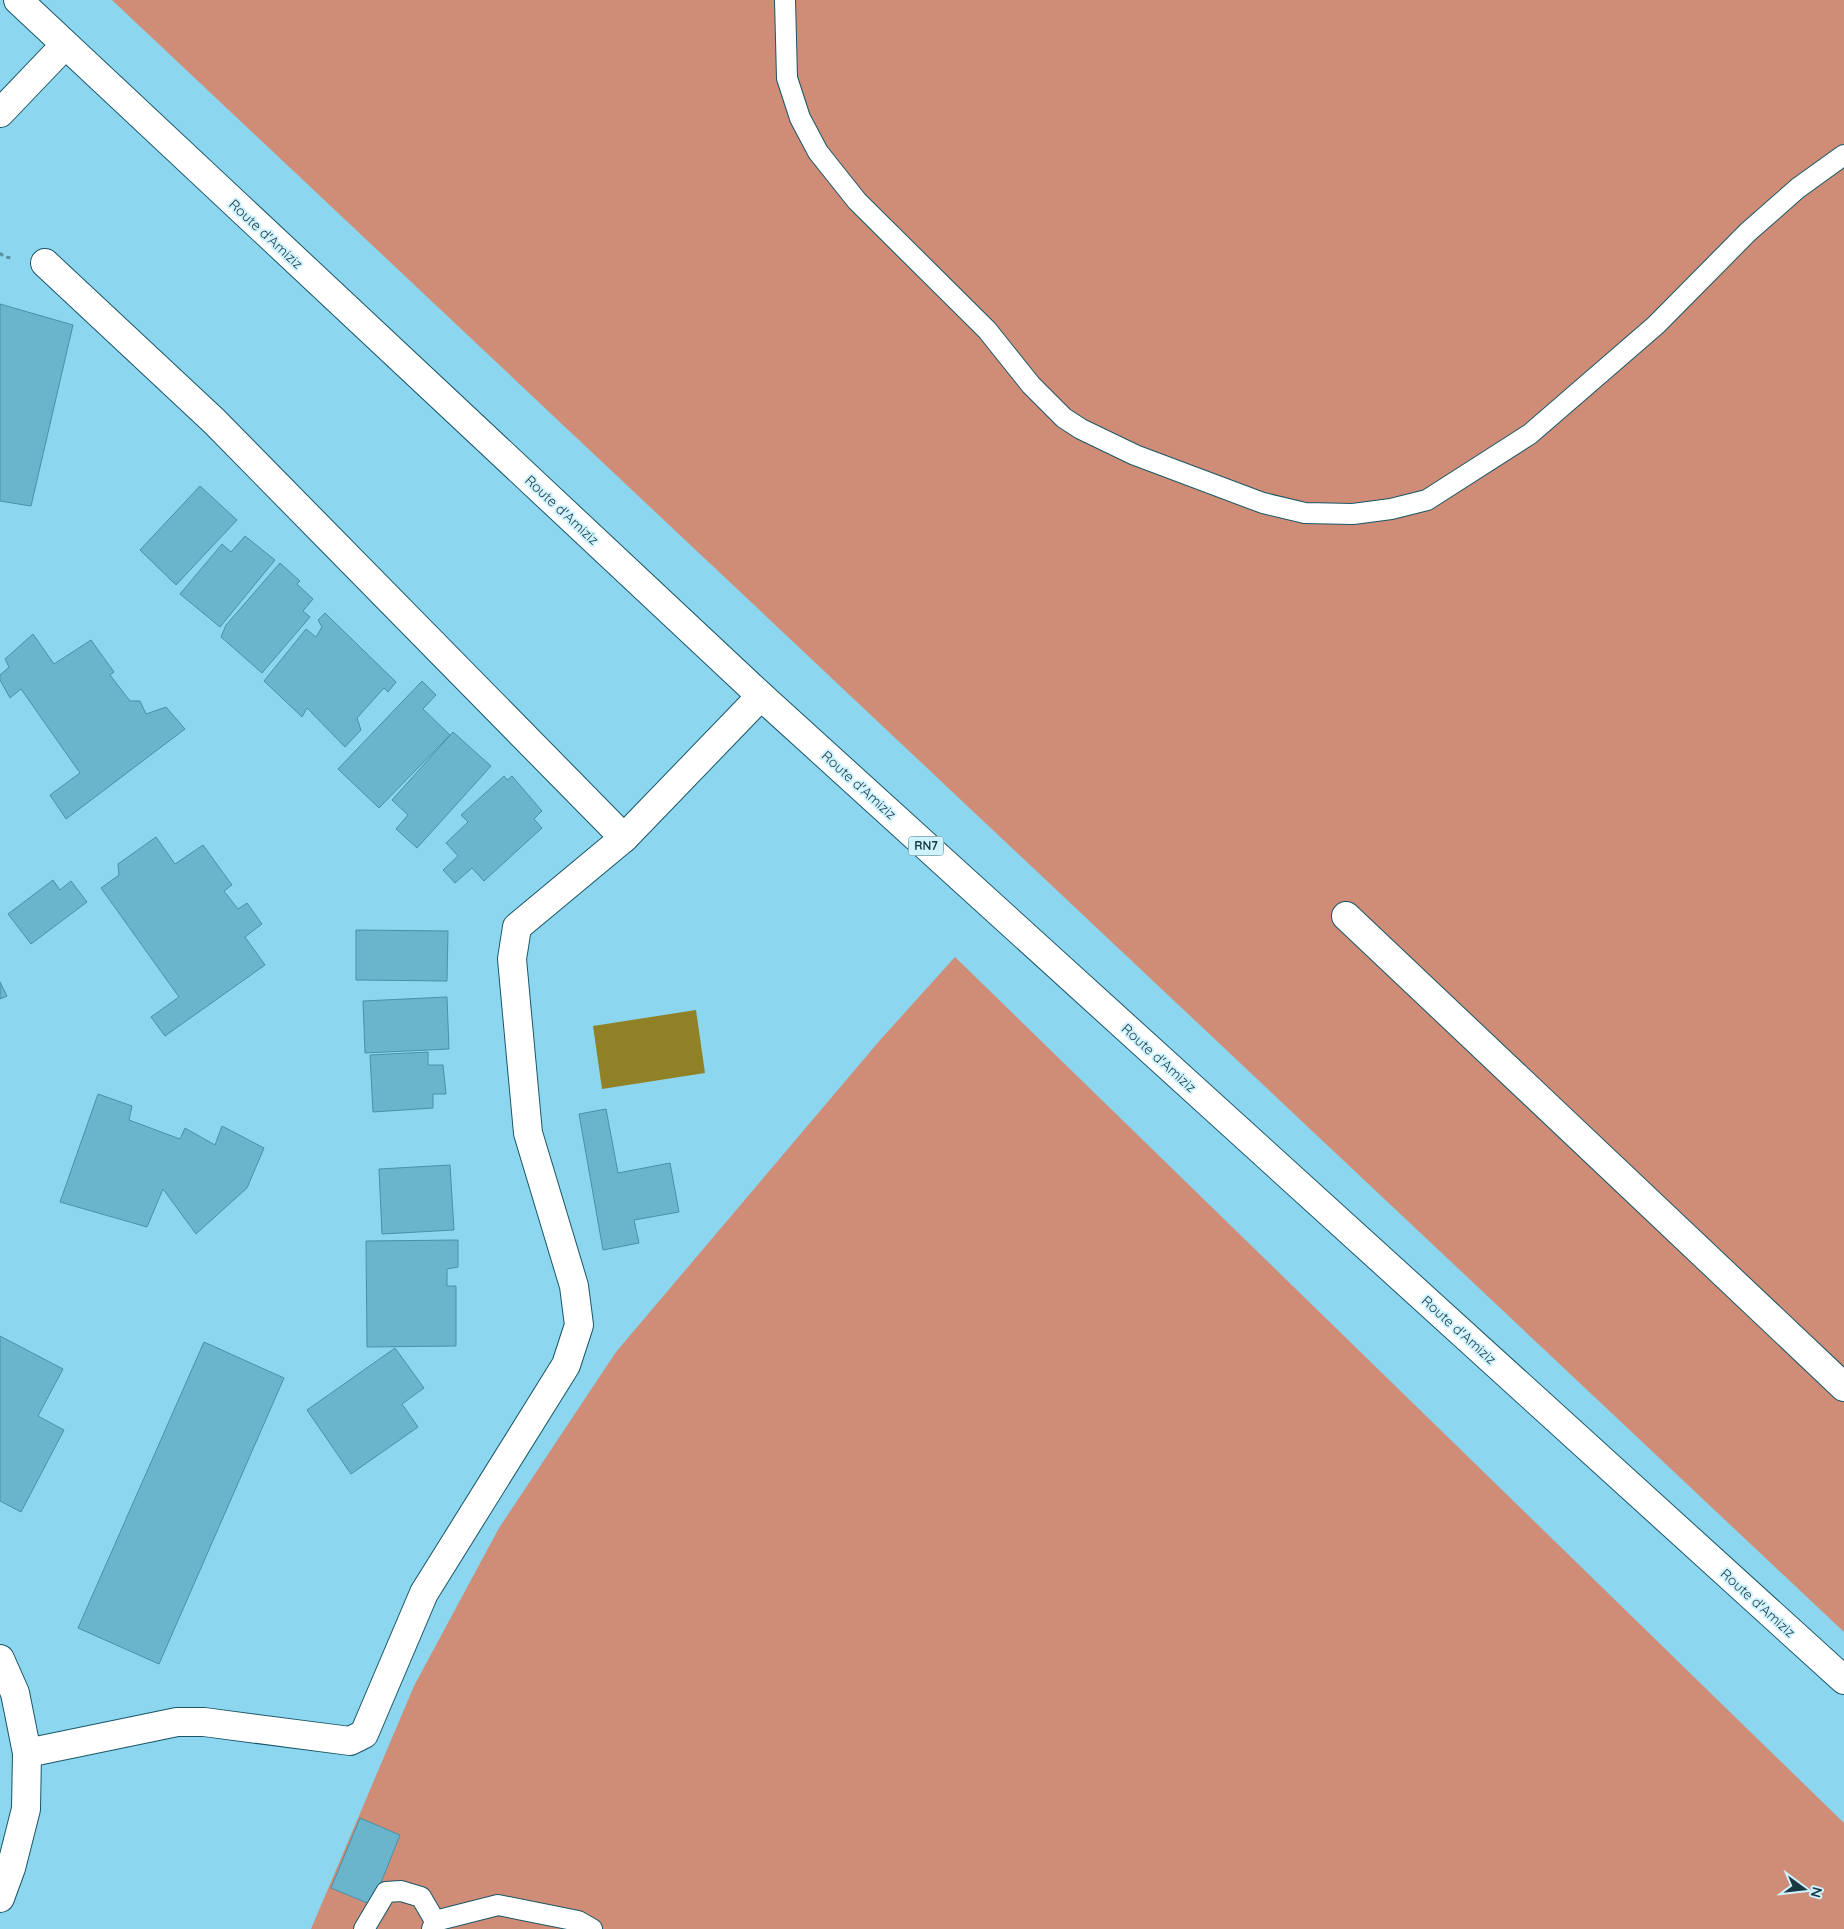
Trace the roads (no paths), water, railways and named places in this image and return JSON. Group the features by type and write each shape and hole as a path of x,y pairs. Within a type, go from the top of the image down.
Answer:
{"street":[{"name":"Route d'Amiziz","path":"18,0 761,696 1844,1680"},
{"path":"0,113 65,45"},
{"path":"45,263 214,420 624,838"},
{"path":"27,1753 177,1722 204,1722 350,1740 364,1734 424,1593 566,1365 579,1325 574,1286 528,1133 512,959 517,928 624,838 761,696"},
{"path":"1346,916 1844,1387"},
{"path":"0,1658 14,1693 27,1753 26,1809 11,1868 0,1898"}],"lane":[{"path":"785,0 787,78 800,118 818,152 858,201 988,330 1031,385 1064,418 1135,455 1263,502 1305,513 1353,514 1391,509 1427,500 1530,434 1656,325 1748,232 1798,188 1844,155"},
{"path":"364,1929 386,1892 401,1891 421,1897 433,1925 498,1905 578,1922 592,1929"}]}
